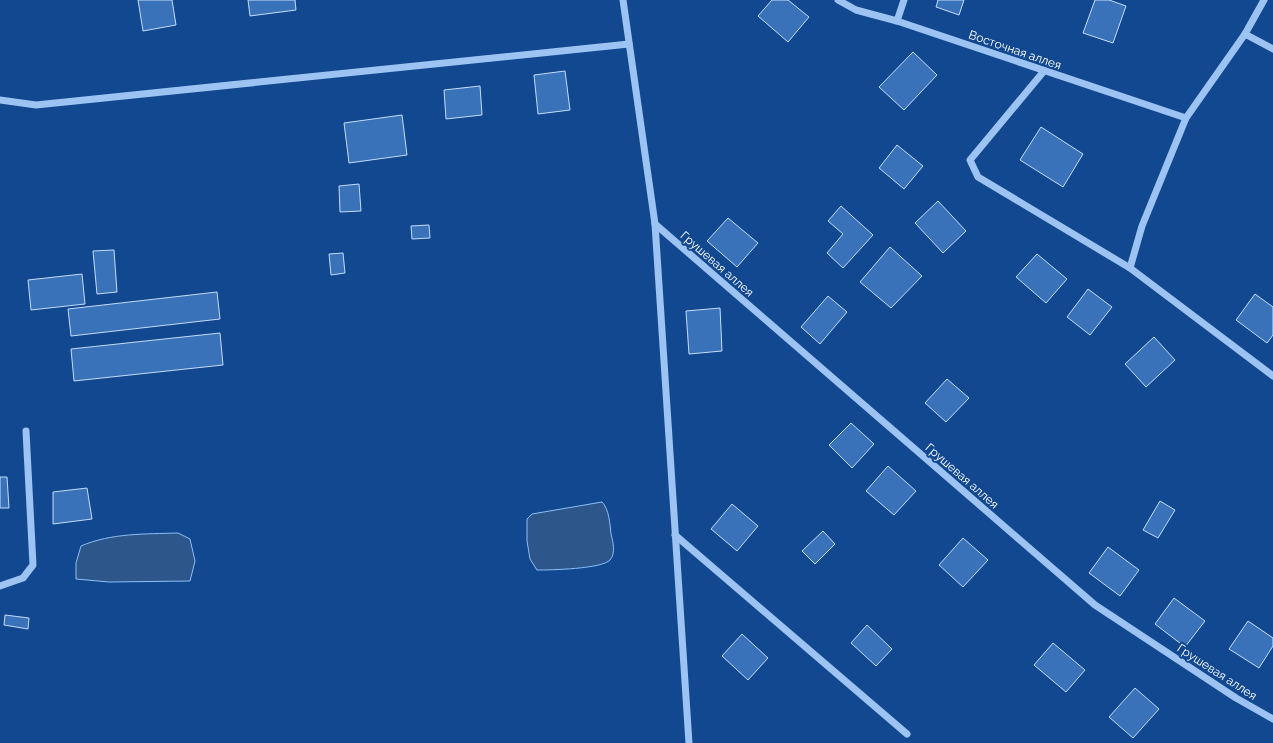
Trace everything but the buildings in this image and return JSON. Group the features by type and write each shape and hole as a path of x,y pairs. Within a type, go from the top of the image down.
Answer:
{"street":[{"path":"623,0 655,224 689,743"},
{"name":"Восточная аллея","path":"838,0 856,10 897,21 1186,118"},
{"path":"897,21 904,0"},
{"path":"1130,268 1142,226 1186,118 1245,34 1264,0"},
{"path":"1245,34 1273,48"},
{"path":"0,100 36,105 629,44"},
{"path":"1044,71 970,160 978,177 1130,268 1273,376"},
{"name":"Грушевая аллея","path":"655,224 1095,605 1236,698 1273,719"},
{"path":"0,586 23,578 33,565 26,431"},
{"path":"675,535 907,734"}],"water":[{"path":"602,502 608,513 610,521 613,554 610,560 605,563 587,567 537,570 530,559 527,541 527,519 532,514"},
{"path":"178,533 190,539 195,561 190,581 109,582 76,579 76,563 81,546 116,536"}]}
